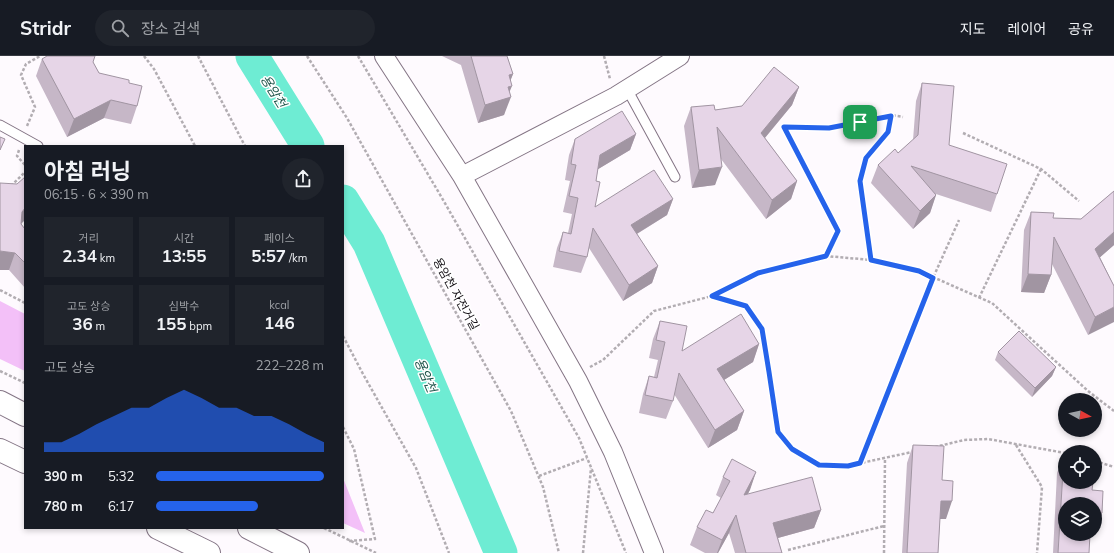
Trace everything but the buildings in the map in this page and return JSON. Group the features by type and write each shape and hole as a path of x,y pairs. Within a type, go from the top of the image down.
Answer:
{"street":[{"path":"384,56 462,176 578,381 613,452 654,553"},
{"path":"462,176 621,93 680,56"},
{"path":"0,402 24,414"},
{"path":"0,450 24,462"},
{"path":"160,529 209,553"},
{"path":"251,529 298,553"}],"lane":[{"path":"621,93 675,177"},
{"path":"0,125 36,145"}],"path":[{"path":"23,137 35,107 21,76 26,64 40,56"},
{"path":"144,56 154,69 194,145"},
{"path":"198,56 244,145"},
{"name":"용암천 자전거길","path":"308,56 347,118 511,411 543,487 560,553"},
{"path":"358,56 442,198 579,438 626,553"},
{"path":"604,56 621,93"},
{"path":"826,256 838,231 784,127 829,128 891,116 903,117"},
{"path":"871,260 860,181 866,158 888,132 891,116"},
{"path":"963,133 1041,169 1079,201"},
{"path":"979,298 1041,169"},
{"path":"5,187 10,187 24,173"},
{"path":"860,463 933,278 959,220"},
{"path":"585,370 603,360 654,311 712,296 758,273 826,256 871,260 919,271 992,303 1088,391 1114,411"},
{"path":"0,290 24,302"},
{"path":"712,296 746,306 762,329 778,432 792,449 819,465 848,466 914,452"},
{"path":"344,338 416,468 449,553"},
{"path":"0,371 24,383"},
{"path":"344,429 354,449 375,539 349,541"},
{"path":"928,448 970,440 988,439 1058,452"},
{"path":"1016,444 1042,487 1037,553"},
{"path":"539,476 587,458"},
{"path":"884,553 885,458"},
{"path":"1102,463 1114,467"},
{"path":"583,553 591,467"},
{"path":"788,550 884,526"},
{"path":"326,529 376,553"}],"shaded area":[{"path":"0,301 24,313 24,371 0,359"},
{"path":"344,480 365,533 344,523"}],"waterway":[{"name":"용암천","path":"252,56 307,145"},
{"name":"용암천","path":"344,203 369,243 501,553"}],"route":[{"path":"891,116 888,132 866,158 860,181 871,260 919,271 933,278 860,463 848,466 819,465 792,449 778,432 762,329 746,306 712,296 758,273 826,256 838,231 784,127 829,128 860,122 891,116"}]}
